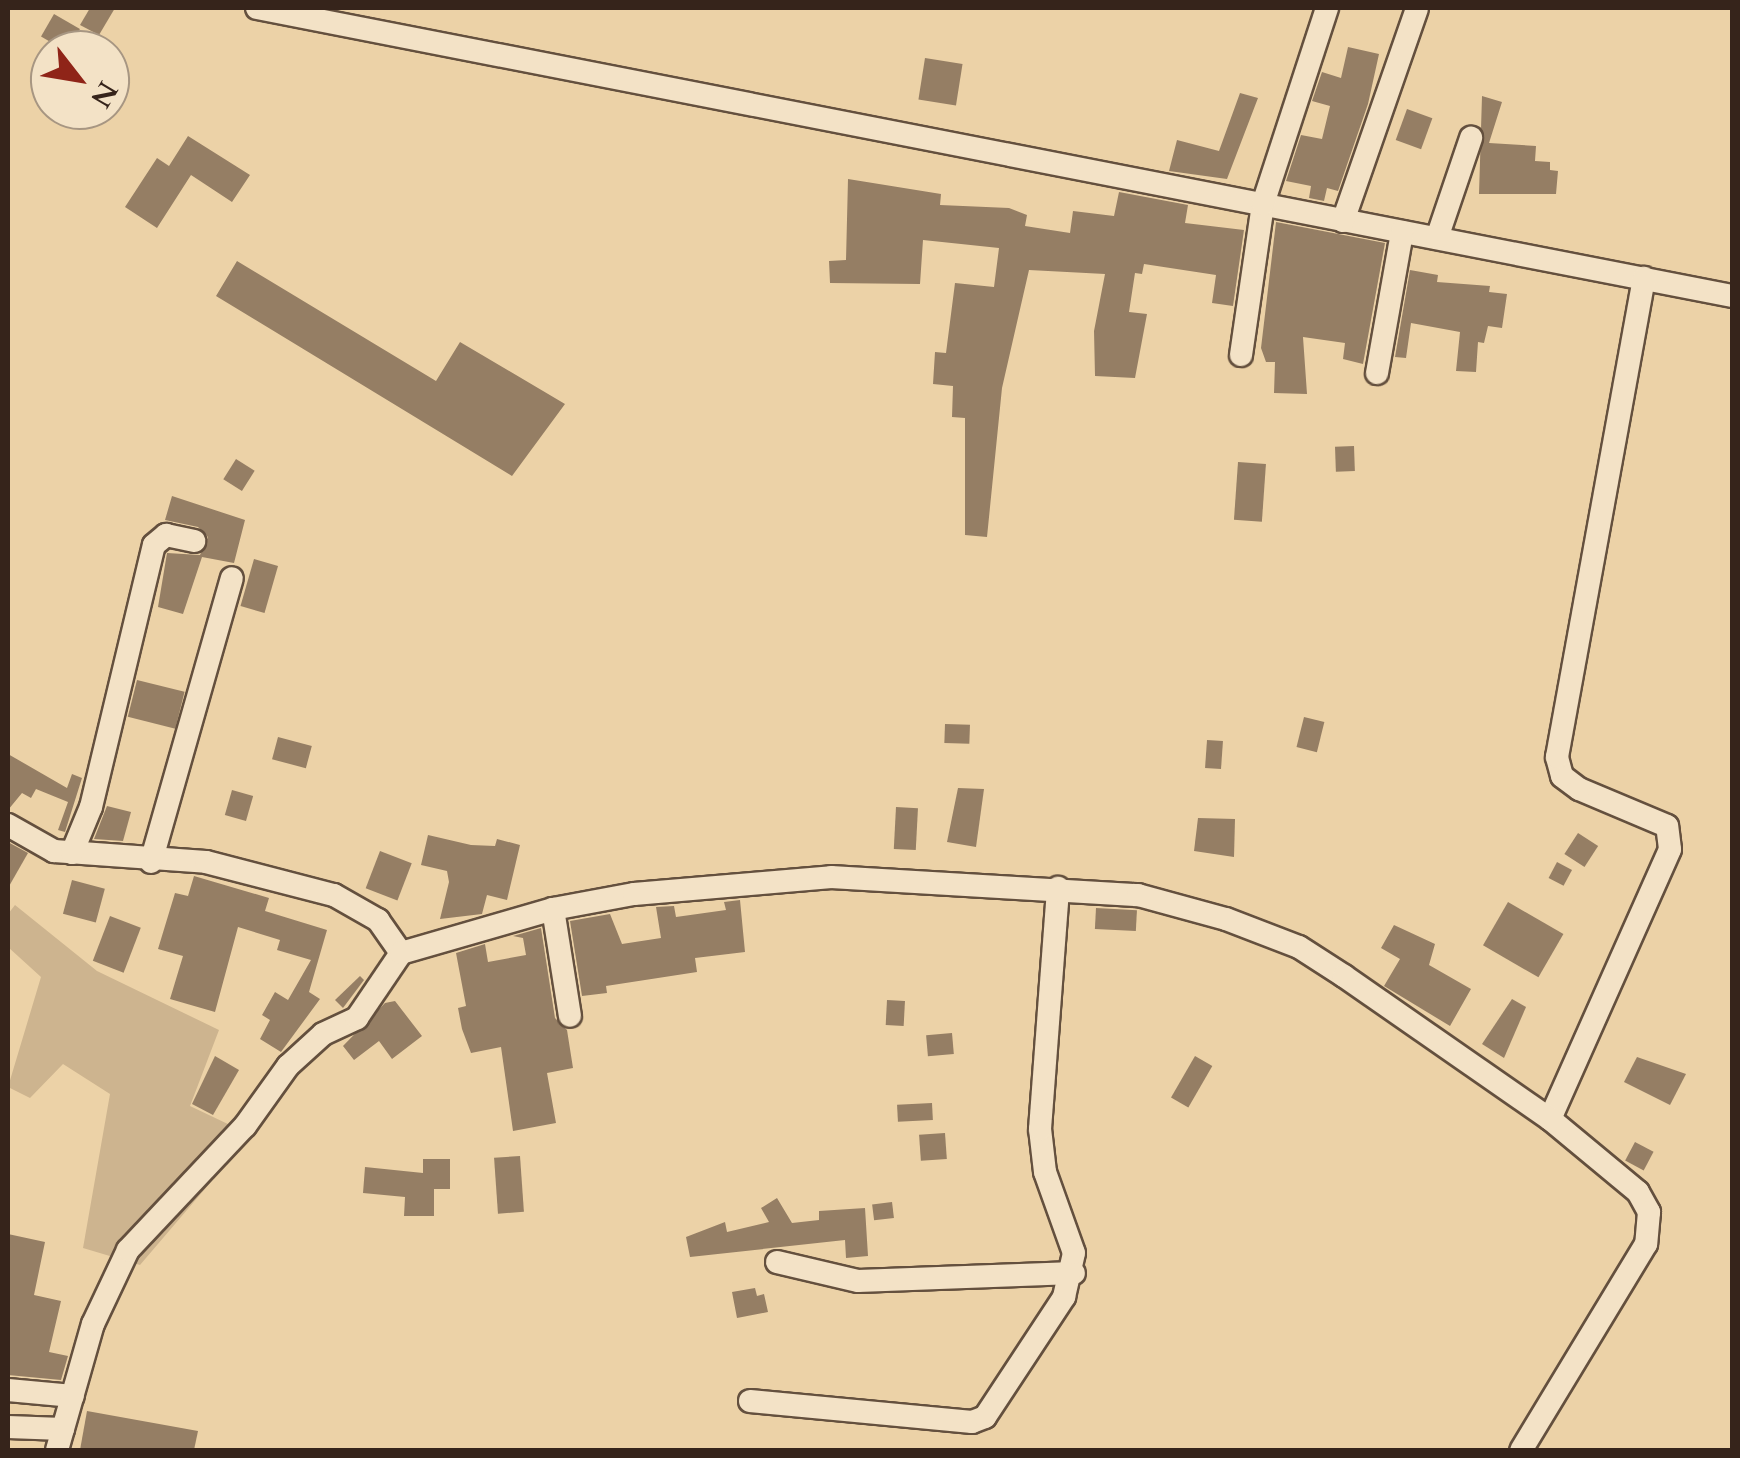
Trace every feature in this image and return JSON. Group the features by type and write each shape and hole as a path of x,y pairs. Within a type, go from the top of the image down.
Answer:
{"street":[{"path":"257,8 1732,296"},
{"path":"1242,355 1263,204 1326,8"},
{"path":"1343,220 1417,8"},
{"path":"1437,238 1471,138"},
{"path":"1377,373 1402,232"},
{"path":"1550,1119 1670,850 1667,826 1579,789 1562,776 1557,757 1644,278"},
{"path":"72,853 90,807 154,544 166,535 194,542"},
{"path":"151,862 232,578"},
{"path":"8,825 43,848 151,862 206,862 334,895 378,920 401,954"},
{"path":"8,1427 60,1440 98,1311 128,1250 244,1126 288,1066 323,1034 357,1018 401,954 553,910 768,879 1058,888 1138,895 1299,947 1550,1119 1638,1192 1648,1212 1646,1244 1521,1450"},
{"path":"750,1401 972,1422 985,1417 1074,1273 1074,1253 1045,1172 1040,1129 1058,888"},
{"path":"553,910 570,1016"},
{"path":"776,1262 858,1280 1074,1273"},
{"path":"8,1390 73,1396"}],"shaded area":[{"path":"15,905 97,971 219,1030 190,1106 251,1135 140,1265 83,1248 110,1094 63,1064 30,1098 8,1087 41,977 8,947 8,914"}],"building":[{"path":"90,8 115,8 102,30 80,25"},
{"path":"54,14 80,29 79,30 45,30"},
{"path":"1348,47 1379,54 1368,104 1338,191 1327,188 1324,201 1309,198 1311,186 1286,181 1301,135 1322,139 1330,106 1312,101 1322,72 1341,78"},
{"path":"925,58 963,64 956,105 918,99"},
{"path":"1240,93 1258,98 1227,179 1169,171 1177,140 1219,151"},
{"path":"1482,96 1502,102 1489,143 1536,146 1535,161 1550,162 1550,170 1558,171 1556,194 1479,194"},
{"path":"1407,109 1432,118 1421,149 1396,140"},
{"path":"188,136 250,175 232,202 191,175 157,228 125,207 157,158 169,166"},
{"path":"848,179 941,194 940,205 1009,208 1027,215 1025,226 1070,233 1073,211 1114,216 1119,192 1188,205 1185,223 1244,230 1233,306 1212,303 1216,275 1144,264 1142,274 1135,273 1129,312 1147,314 1135,378 1095,376 1094,331 1105,274 1029,270 1002,388 987,537 965,535 965,418 952,417 953,386 933,384 935,352 946,353 955,283 994,287 999,248 923,240 920,284 830,283 829,261 846,260"},
{"path":"1276,222 1385,243 1363,364 1343,359 1345,343 1303,337 1307,394 1274,393 1275,362 1266,362 1261,348"},
{"path":"237,261 436,381 460,342 565,404 512,476 216,296"},
{"path":"1410,270 1438,275 1437,282 1490,286 1489,292 1507,294 1502,328 1488,326 1484,343 1478,342 1476,372 1456,371 1460,332 1411,323 1406,358 1395,357"},
{"path":"1354,446 1355,471 1336,472 1335,447"},
{"path":"236,459 255,471 242,491 223,479"},
{"path":"1238,462 1266,464 1262,522 1234,520"},
{"path":"172,496 245,520 234,563 202,557 183,614 158,607 167,553 200,555 208,537 198,527 165,520"},
{"path":"254,559 278,566 265,613 240,606"},
{"path":"137,680 185,692 175,729 128,717"},
{"path":"1304,717 1324,722 1317,752 1297,747"},
{"path":"945,724 970,725 969,744 944,743"},
{"path":"278,737 312,746 306,768 272,759"},
{"path":"1207,740 1223,741 1221,769 1205,768"},
{"path":"8,754 67,788 72,774 82,778 65,832 58,830 68,802 36,789 31,798 22,793 8,810"},
{"path":"958,788 984,789 976,847 947,842"},
{"path":"232,790 253,796 246,821 225,815"},
{"path":"107,806 131,812 123,841 94,839"},
{"path":"896,807 918,808 916,850 894,849"},
{"path":"1198,818 1235,819 1234,857 1194,851"},
{"path":"1578,833 1598,846 1585,867 1564,854"},
{"path":"428,835 471,845 495,846 497,839 520,845 507,900 487,895 482,914 440,919 449,882 447,871 421,865"},
{"path":"8,842 28,853 8,888"},
{"path":"380,851 412,863 397,901 366,888"},
{"path":"1557,862 1572,870 1564,886 1549,878"},
{"path":"194,876 269,898 265,911 327,930 309,992 320,999 281,1052 260,1039 270,1020 262,1015 275,992 288,1000 311,960 277,950 280,940 238,927 215,1012 170,999 183,956 158,949 175,893 188,896"},
{"path":"72,880 105,889 96,923 63,914"},
{"path":"740,900 745,952 695,958 697,972 606,986 607,993 582,996 570,921 610,914 622,944 661,938 656,907 674,906 676,917 726,910 724,902"},
{"path":"1508,902 1563,934 1538,977 1483,945"},
{"path":"1096,908 1137,910 1136,931 1095,929"},
{"path":"110,916 141,928 124,973 93,961"},
{"path":"1394,925 1435,944 1429,965 1471,989 1450,1026 1384,986 1400,959 1381,948"},
{"path":"541,928 555,1018 567,1030 573,1068 547,1073 556,1123 513,1131 501,1047 471,1053 462,1029 458,1008 466,1006 456,953 485,944 488,962 526,955 523,938 513,936"},
{"path":"360,976 364,980 343,1008 335,1000"},
{"path":"1512,999 1526,1007 1504,1058 1482,1044"},
{"path":"887,1000 905,1001 904,1026 886,1025"},
{"path":"395,1001 422,1036 392,1059 379,1041 354,1060 343,1046 385,1003"},
{"path":"952,1033 954,1054 928,1056 926,1035"},
{"path":"215,1056 239,1070 213,1115 192,1104"},
{"path":"1195,1056 1212,1066 1188,1108 1171,1098"},
{"path":"1637,1057 1686,1074 1670,1105 1624,1082"},
{"path":"932,1103 933,1120 898,1122 897,1105"},
{"path":"945,1133 947,1159 921,1161 919,1135"},
{"path":"1635,1142 1654,1152 1644,1170 1625,1161"},
{"path":"520,1156 524,1212 498,1214 494,1158"},
{"path":"423,1159 450,1159 450,1189 434,1189 434,1216 404,1216 405,1197 363,1193 365,1167 423,1173"},
{"path":"777,1198 792,1223 819,1220 819,1211 865,1208 868,1256 846,1258 845,1240 690,1257 686,1237 725,1222 727,1232 769,1222 761,1208"},
{"path":"892,1202 894,1218 874,1220 872,1204"},
{"path":"8,1234 45,1242 34,1295 61,1301 49,1352 68,1356 61,1380 8,1375"},
{"path":"755,1288 757,1296 764,1294 768,1312 737,1318 732,1292"},
{"path":"87,1411 198,1431 194,1450 80,1450"}]}
